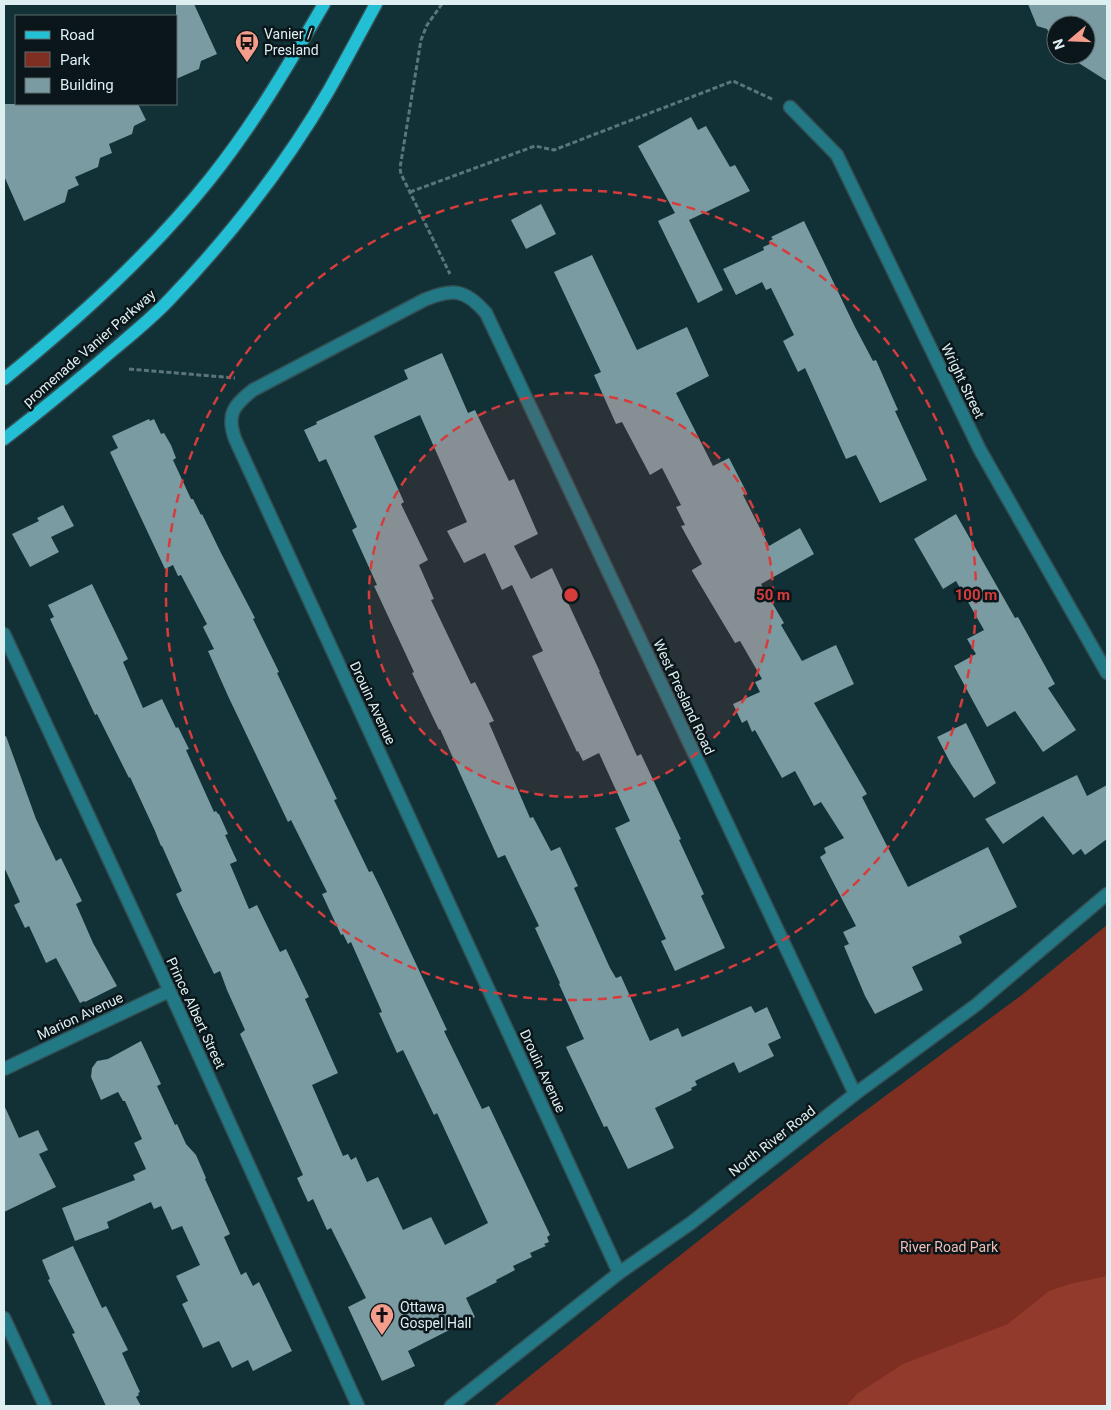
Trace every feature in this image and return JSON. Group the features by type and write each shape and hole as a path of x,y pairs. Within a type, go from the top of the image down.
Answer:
{"main road":[{"path":"4,379 62,332 123,275 179,216 211,178 263,105 324,4"},
{"name":"promenade Vanier Parkway","path":"4,438 51,402 140,328 168,300 222,239 262,190 305,128 329,91 376,4"}],"street":[{"name":"Wright Street","path":"790,107 838,155 980,450 1107,673"},
{"name":"Drouin Avenue","path":"458,293 444,292 424,300 253,390 238,402 233,410 231,427 619,1273"},
{"name":"West Presland Road","path":"458,293 475,301 486,313 855,1094"},
{"name":"Prince Albert Street","path":"4,634 358,1406"},
{"name":"North River Road","path":"451,1406 619,1273 691,1223 855,1094 976,1005 1107,894"},
{"name":"Marion Avenue","path":"4,1069 169,991"},
{"path":"4,1318 45,1406"}],"path":[{"path":"442,4 427,25 420,50 401,161 401,174 458,293"},
{"path":"410,192 535,146 554,150 733,81 790,107"},
{"path":"129,369 238,378 253,390"}],"green space":[{"name":"River Road Park","path":"1107,925 1107,1406 493,1406 830,1137 1023,994"}],"shaded area":[{"path":"1107,1276 1107,1406 846,1406 857,1394 903,1364 1008,1324 1049,1291 1070,1284"}],"building":[{"path":"176,4 194,4 217,54 201,61 199,69 178,78 178,15 176,15"},
{"path":"1028,4 1107,4 1107,81 1082,65 1096,65 1096,15 1046,15 1046,29 1037,26"},
{"path":"4,104 138,105 146,120 134,126 132,134 109,144 112,153 100,158 98,167 75,177 79,185 68,190 65,202 24,221 4,176"},
{"path":"691,117 698,130 706,126 730,167 735,165 750,191 689,220 723,290 698,303 658,221 675,213 638,146"},
{"path":"541,204 556,234 526,249 511,220"},
{"path":"804,221 855,327 873,361 876,360 898,410 895,411 927,480 880,503 856,455 846,459 805,368 798,372 783,341 794,335 771,288 766,290 762,282 736,295 723,269 764,250 763,247 770,244 769,241 773,239 771,237"},
{"path":"592,255 637,350 687,327 709,376 676,393 713,466 729,458 747,493 743,495 769,546 800,528 814,554 761,584 784,623 781,625 802,661 836,645 854,684 814,703 867,794 862,797 908,887 988,847 1017,907 959,936 962,943 912,967 923,990 875,1014 865,996 844,946 849,944 843,932 856,926 820,857 826,853 824,848 844,838 821,802 814,806 795,771 782,778 755,730 752,732 747,720 742,723 733,704 760,692 755,682 762,679 740,641 735,643 692,571 702,564 681,526 685,525 676,507 681,505 662,468 650,475 622,422 616,424 594,375 601,372 554,272"},
{"path":"442,353 468,413 475,410 509,481 514,479 538,534 514,546 531,579 552,568 637,756 641,754 681,839 679,840 704,894 701,896 725,948 675,971 661,941 666,939 615,828 630,821 599,753 583,761 577,752 532,656 543,651 512,585 502,590 485,553 464,563 447,531 467,522 420,415 374,436 404,502 401,504 428,560 419,565 434,599 431,600 471,684 475,682 494,721 489,723 530,818 533,817 551,851 560,847 578,886 574,888 610,968 616,978 621,976 650,1041 678,1028 682,1037 751,1006 755,1013 767,1007 781,1038 768,1044 774,1056 739,1073 734,1062 695,1081 697,1085 691,1088 692,1090 655,1108 674,1148 628,1169 607,1126 604,1127 566,1047 584,1039 535,928 539,926 505,855 498,858 440,729 412,673 414,672 374,586 377,585 352,530 357,527 326,459 319,462 304,430 317,424 316,422 408,379 404,370"},
{"path":"149,419 150,421 154,419 161,434 164,433 171,445 176,458 173,460 191,499 193,499 202,514 255,618 253,619 279,672 277,673 337,799 334,800 369,872 372,871 381,889 447,1030 444,1031 482,1109 489,1106 550,1235 547,1237 549,1242 544,1244 546,1246 530,1253 532,1257 513,1266 515,1270 466,1298 475,1317 408,1351 415,1366 382,1381 348,1307 366,1298 331,1228 327,1230 313,1199 308,1202 297,1178 303,1175 240,1034 245,1030 220,971 214,974 176,894 182,891 162,846 130,777 97,714 95,715 50,619 54,617 48,605 92,584 128,659 123,662 143,708 162,699 176,728 178,727 189,749 186,750 214,812 216,811 219,814 228,834 225,835 237,861 230,864 249,909 257,905 280,952 286,949 309,997 305,999 338,1073 312,1085 343,1156 348,1154 351,1160 356,1157 367,1182 378,1177 403,1230 431,1217 445,1245 488,1223 437,1113 434,1115 403,1050 397,1053 379,1013 382,1012 351,942 348,944 343,934 341,935 322,894 327,892 291,820 288,822 228,696 208,651 214,649 203,627 207,624 181,575 178,576 173,565 165,569 110,452 118,448 112,436"},
{"path":"63,505 74,526 51,537 59,552 30,567 12,534 39,521 37,518"},
{"path":"956,514 1015,618 1018,617 1055,684 1048,688 1076,730 1043,752 1015,711 987,727 954,666 976,654 967,639 984,630 956,581 943,589 914,539"},
{"path":"966,723 996,783 974,798 951,764 937,737"},
{"path":"6,736 36,819 56,861 61,858 82,901 76,904 93,943 117,986 85,1002 80,1003 56,958 46,963 29,926 25,928 14,905 20,902 4,867 4,737"},
{"path":"1077,775 1087,796 1107,785 1107,839 1085,855 1081,849 1073,855 1043,816 1003,844 985,819"},
{"path":"141,1041 161,1084 157,1086 175,1125 177,1124 186,1144 196,1155 230,1234 224,1237 241,1275 246,1272 253,1286 259,1282 292,1351 253,1371 248,1360 232,1368 219,1341 203,1348 182,1304 188,1301 176,1276 200,1265 182,1226 172,1230 161,1206 154,1209 151,1202 107,1222 109,1228 75,1241 62,1208 135,1180 133,1175 146,1169 134,1143 142,1139 125,1101 123,1101 118,1092 101,1100 91,1077 92,1068 97,1061 108,1059"},
{"path":"4,1105 19,1138 38,1130 48,1150 39,1154 56,1187 4,1212"},
{"path":"73,1246 102,1308 106,1306 128,1350 122,1353 140,1392 136,1397 141,1406 106,1406 72,1334 75,1333 48,1280 50,1279 42,1260"}],"place":[{"name":"Vanier / Presland","path":"247,63"},
{"name":"Ottawa Gospel Hall","path":"382,1336"}]}
